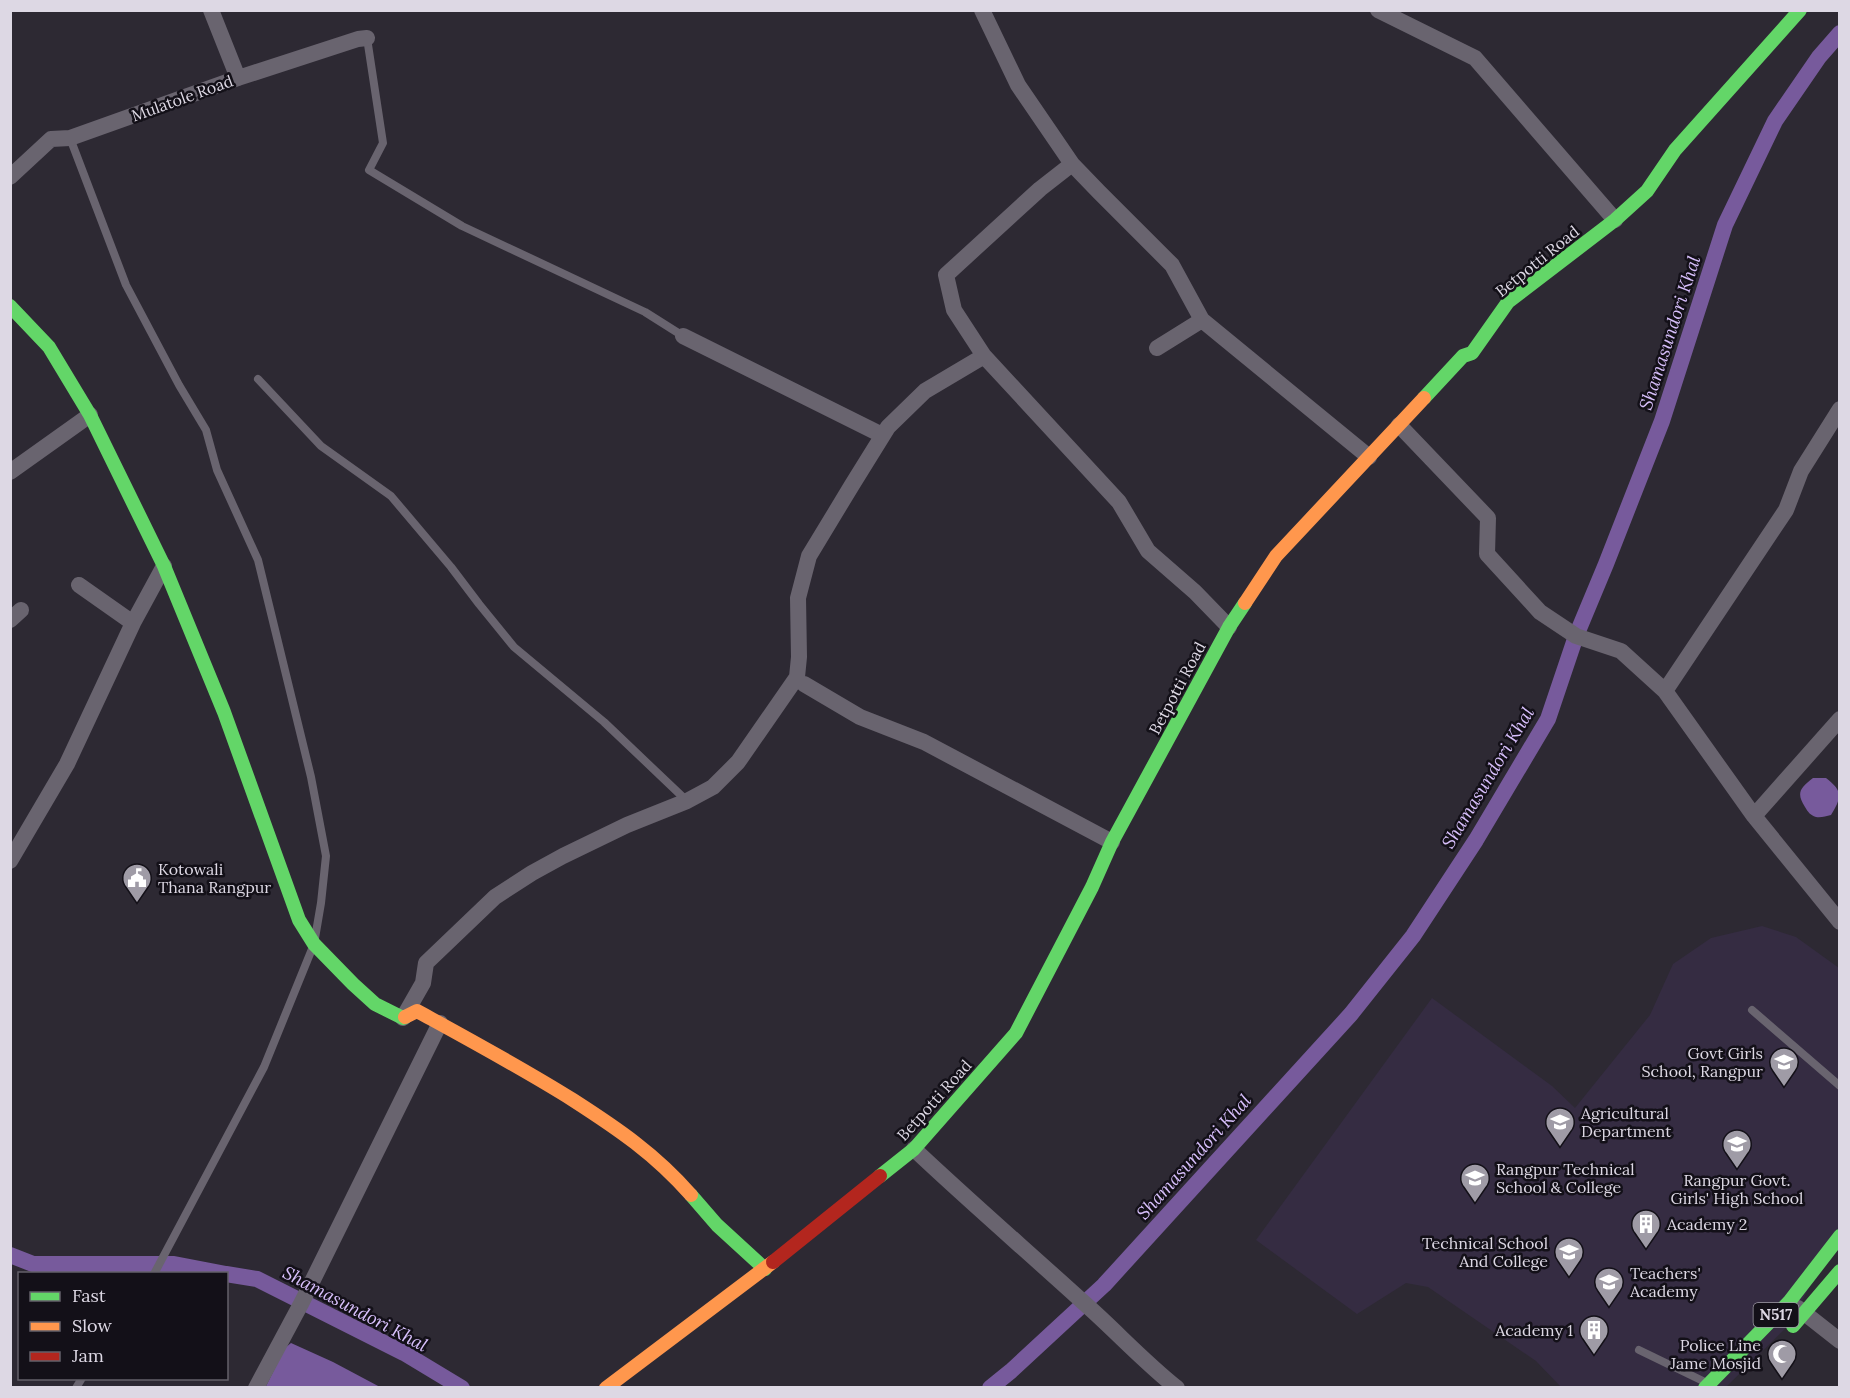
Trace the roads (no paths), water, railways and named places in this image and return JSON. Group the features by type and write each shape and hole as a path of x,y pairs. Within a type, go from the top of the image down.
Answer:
{"main road":[{"name":"Betpotti Road","path":"606,1388 765,1269 914,1149 1016,1033 1092,887 1112,842 1229,627 1276,556 1463,356 1472,353 1508,302 1615,220 1647,191 1674,150 1800,10"},
{"path":"10,306 50,347 90,415 164,566 224,712 299,920 314,944 375,1004 403,1018 417,1011 532,1074 620,1130 670,1171 717,1225 765,1269"},
{"name":"N517","path":"1707,1386 1789,1302 1839,1236"},
{"name":"N517","path":"1784,1336 1805,1314 1839,1271"}],"street":[{"path":"212,10 238,78"},
{"path":"982,10 1018,85 1072,164 1172,265 1202,320 1369,457"},
{"path":"1378,10 1475,58 1615,220"},
{"name":"Mulatole Road","path":"10,177 51,139 70,138 238,78 367,38"},
{"path":"1072,164 1040,189 946,275 954,310 984,356 1119,502 1148,550 1195,592 1229,627"},
{"path":"1157,348 1202,320"},
{"path":"683,336 882,435"},
{"path":"403,1018 423,983 426,963 495,897 532,873 581,847 627,825 687,801 713,787 738,762 797,677 798,598 809,556 882,435 926,391 984,356"},
{"path":"1665,691 1786,510 1801,471 1839,409"},
{"path":"10,472 90,415"},
{"path":"1399,425 1488,518 1487,554 1540,612 1576,636 1621,651 1665,691 1754,816 1839,922"},
{"path":"10,861 67,764 133,623 164,566"},
{"path":"80,585 133,623"},
{"path":"804,684 860,717 924,742 1112,842"},
{"path":"1754,816 1839,719"},
{"path":"256,1388 302,1302 440,1023"},
{"path":"914,1149 1152,1368 1177,1388"},
{"path":"1789,1302 1839,1341"}],"lane":[{"path":"367,38 383,143 369,170 462,226 645,312 683,336"},
{"path":"70,138 126,285 179,385 206,430 217,470 258,560 311,777 326,856 314,944 264,1067 155,1272"},
{"path":"258,379 321,446 391,496 514,647 603,722 687,801"},
{"path":"1752,1010 1839,1086"},
{"path":"1640,1350 1707,1386"}],"waterway":[{"name":"Shamasundori Khal","path":"990,1388 1104,1285 1351,1014 1413,936 1476,840 1548,719 1576,636 1662,421 1725,225 1775,121 1819,57 1840,33"},
{"name":"Shamasundori Khal","path":"10,1255 33,1264 174,1264 216,1272"},
{"name":"Shamasundori Khal","path":"228,1274 257,1279 404,1353 462,1388"}],"place":[{"name":"Kotowali Thana Rangpur","path":"137,904"},
{"name":"Govt Girls School, Rangpur","path":"1784,1088"},
{"name":"Agricultural Department","path":"1560,1148"},
{"name":"Rangpur Govt. Girls' High School","path":"1737,1170"},
{"name":"Rangpur Technical School & College","path":"1475,1204"},
{"name":"Academy 2","path":"1646,1250"},
{"name":"Technical School And College","path":"1569,1278"},
{"name":"Teachers' Academy","path":"1609,1308"},
{"name":"Academy 1","path":"1594,1356"},
{"name":"Police Line Jame Mosjid","path":"1782,1380"}]}
